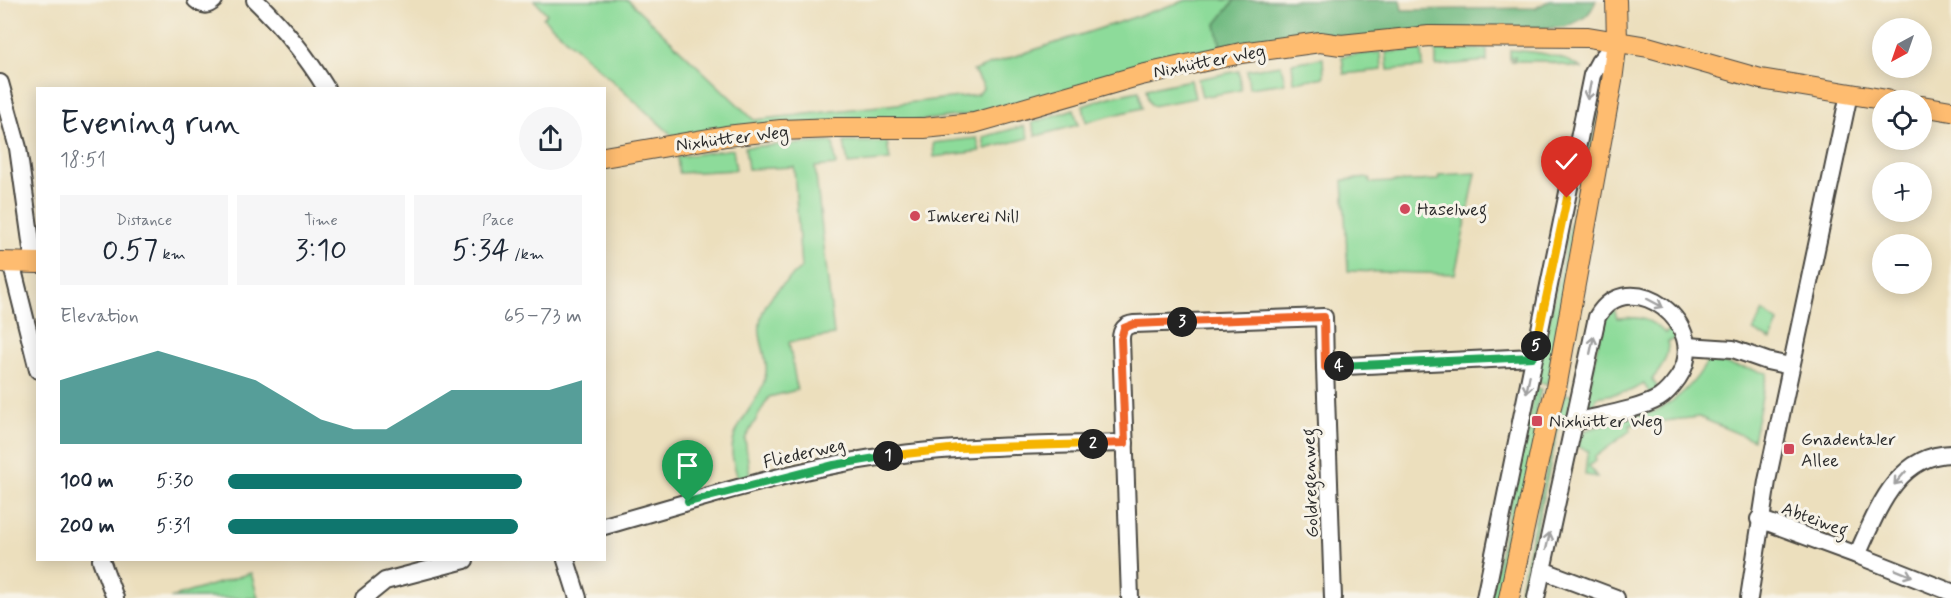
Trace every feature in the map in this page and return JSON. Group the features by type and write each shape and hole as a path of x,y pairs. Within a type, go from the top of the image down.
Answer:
{"main road":[{"path":"1509,598 1567,336 1602,145 1617,41 1616,0"},
{"name":"Nixhütter Weg","path":"606,157 726,136 781,130 924,128 974,123 1141,75 1240,54 1320,42 1341,45 1408,38 1461,36 1588,37 1648,47 1761,79 1872,98"},
{"path":"1932,108 1951,111"},
{"path":"6,262 36,263"}],"street":[{"path":"196,0 203,5 210,4 214,0"},
{"path":"255,0 301,50 325,87"},
{"path":"1485,598 1592,75 1599,62 1617,41"},
{"path":"0,83 18,148 36,263"},
{"path":"1749,598 1759,519 1849,94"},
{"path":"6,262 36,363"},
{"path":"1536,598 1597,317 1607,303 1624,297 1636,296 1650,299 1664,308 1675,318 1684,333 1687,346 1686,360 1681,372 1661,397 1649,403 1575,422"},
{"path":"1130,598 1121,339 1124,328 1134,324 1324,317 1325,367 1533,357"},
{"path":"1687,346 1733,349 1790,366"},
{"name":"Goldregenweg","path":"1325,367 1333,598"},
{"name":"Fliederweg","path":"606,525 747,486 868,459 958,448 1125,443"},
{"name":"Abteiweg","path":"1857,555 1877,512 1902,476 1913,465 1924,459 1951,454"},
{"name":"Abteiweg","path":"1759,519 1951,592"},
{"path":"100,561 115,598"},
{"path":"364,598 385,581 461,561"},
{"path":"566,561 578,598"},
{"path":"1542,570 1616,598"}],"green space":[{"path":"534,0 628,0 754,120 977,95 983,89 982,83 973,71 991,64 1187,0 1235,0 1216,24 1222,53 972,114 925,120 674,137 543,18 547,14"},
{"path":"1235,0 1400,0 1402,10 1536,8 1550,0 1596,0 1584,17 1565,27 1222,53 1216,24"},
{"path":"1487,49 1487,61 1436,66 1436,50"},
{"path":"1422,50 1423,67 1388,70 1386,52"},
{"path":"1510,50 1557,57 1583,69 1544,61 1510,61 1515,57 1510,58"},
{"path":"1381,52 1382,70 1344,74 1342,56"},
{"path":"1323,58 1324,77 1294,82 1292,63"},
{"path":"1281,65 1285,83 1249,88 1247,70"},
{"path":"1239,71 1241,90 1202,97 1198,79"},
{"path":"1191,80 1195,98 1152,106 1148,100 1146,89"},
{"path":"1598,84 1602,84 1577,243 1547,384 1536,381 1590,132"},
{"path":"1139,91 1142,108 1086,122 1083,106"},
{"path":"1074,109 1078,125 1036,136 1032,123"},
{"path":"1024,126 1029,138 985,149 983,137"},
{"path":"977,138 980,151 934,157 933,143"},
{"path":"833,142 836,165 815,167 834,335 789,342 797,390 769,397 745,439 750,476 738,479 732,455 733,441 741,422 759,394 766,373 760,335 761,318 771,298 801,268 794,167 748,169 745,147"},
{"path":"844,142 887,142 890,160 848,164"},
{"path":"733,149 736,170 679,173 677,157"},
{"name":"Haselweg","path":"1476,173 1455,274 1348,271 1343,180 1370,178 1370,183 1438,180 1439,175"},
{"path":"1614,309 1617,318 1643,319 1665,333 1674,328 1678,338 1668,342 1664,362 1652,379 1658,388 1650,394 1644,384 1630,391 1597,397 1593,407 1589,407 1587,399 1602,321"},
{"path":"1763,311 1778,322 1771,340 1753,331"},
{"path":"1708,360 1767,373 1753,440 1699,417 1630,425 1631,430 1595,457 1595,461 1589,466 1597,477 1585,475 1589,451 1578,447 1580,438 1586,430 1663,407 1686,390"},
{"path":"1535,388 1541,389 1531,432 1537,434 1502,598 1490,598"},
{"path":"1565,394 1573,396 1568,412 1558,430 1521,598 1518,598 1557,420"},
{"path":"251,573 258,598 170,598"}],"place":[{"name":"Haselweg","path":"1405,209"},
{"name":"Imkerei Nill","path":"915,216"},
{"name":"Nixhütter Weg","path":"1537,421"},
{"name":"Gnadentaler Allee","path":"1789,449"}],"route":[{"path":"688,502 834,465 879,457 958,448 1125,443 1121,339 1122,331 1130,325 1324,317 1325,367 1533,357 1567,198"}]}
